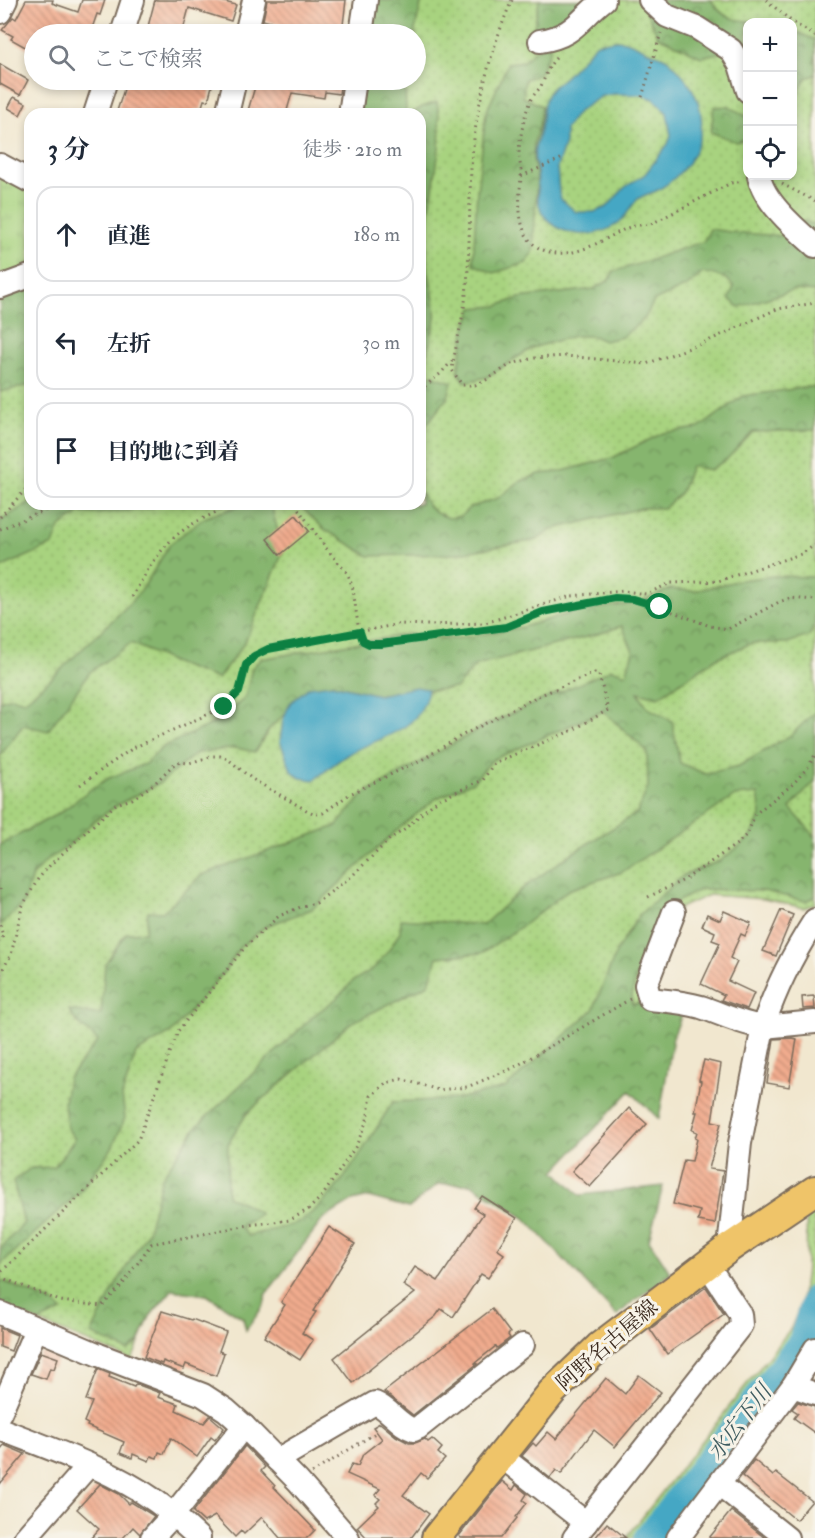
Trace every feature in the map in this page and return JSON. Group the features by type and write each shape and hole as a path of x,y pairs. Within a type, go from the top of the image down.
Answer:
{"main road":[{"name":"阿野名古屋線","path":"436,1538 552,1392 584,1361 656,1302 718,1256 812,1192"}],"street":[{"path":"0,12 6,0"},
{"path":"125,24 133,0"},
{"path":"248,24 254,0"},
{"path":"362,24 366,0"},
{"path":"540,41 554,39 571,31 604,0"},
{"path":"650,0 666,16 697,28 731,50 740,65 743,76"},
{"path":"97,108 103,90"},
{"path":"228,108 233,90"},
{"path":"351,108 354,90"},
{"path":"0,165 24,178"},
{"path":"760,180 781,213 815,246"},
{"path":"0,287 24,278"},
{"path":"674,912 646,985 650,999 691,1005 746,1025 763,1027 815,1022"},
{"path":"502,1456 580,1531 741,1325 740,1314 718,1256 763,1027 772,998 815,920"},
{"path":"0,1313 99,1355 203,1395 226,1410 244,1426 298,1481 348,1538"},
{"path":"0,1413 36,1329"},
{"path":"278,1460 375,1403 384,1407 404,1426 414,1430 523,1345"},
{"path":"678,1538 793,1386 815,1349"},
{"path":"793,1386 815,1394"},
{"path":"152,1538 244,1426"},
{"path":"0,1429 89,1465 128,1484 173,1515 200,1538"},
{"path":"25,1538 89,1465"},
{"path":"719,1484 787,1538"}],"path":[{"path":"512,0 490,61 479,109 471,166 467,284 452,370 462,385 467,386 488,379 511,364 534,358 566,356 646,364 708,341 777,309 815,303"},
{"path":"766,0 791,21 815,36"},
{"path":"571,31 563,50 551,63 540,88 531,99 520,139 519,197 525,233 538,247 560,253 580,250 639,224 651,224 737,181 748,180"},
{"path":"642,97 657,48"},
{"path":"521,176 563,158"},
{"path":"764,180 786,184 815,201"},
{"path":"426,385 454,359"},
{"path":"0,517 24,491"},
{"path":"0,529 46,510"},
{"path":"132,597 146,572 175,536 219,510"},
{"path":"298,510 326,548 348,573 360,632 363,641 369,644 506,627 543,612 615,598 642,602 710,626 728,629 790,598 815,600"},
{"path":"80,784 132,748 224,707 239,692 246,665 254,656 268,649 400,624 429,626 485,623 571,596 624,591 646,594 671,583 718,581 801,554 815,544"},
{"path":"0,974 11,955 22,907 38,879 51,864 117,804 132,799 155,783 173,765 220,756 308,811 316,814 323,813 350,794 423,759 461,736 538,696 594,673 599,675 608,711 571,731 494,763 483,780 438,800 404,830 391,838 352,876 316,903 279,916 246,946 178,1031 138,1140 0,1275 60,1302 102,1306 123,1284 151,1244 249,1225 290,1220 309,1209 323,1195 356,1146 367,1120 371,1096 386,1083 401,1079 450,1091 466,1087 513,1068 648,989"},
{"path":"648,897 684,880 737,844 748,833 755,814 793,784 815,755"},
{"path":"0,925 3,936 0,942"},
{"path":"298,1481 377,1432"}],"green space":[{"path":"374,0 815,0 815,904 804,908 763,899 709,895 680,908 641,998 624,1021 471,1184 438,1184 409,1208 369,1197 352,1201 323,1219 266,1294 264,1305 246,1330 243,1318 207,1295 172,1290 150,1316 132,1360 0,1306 0,295 24,285 24,510 426,510 426,108 359,108 362,90 426,90 426,24 370,24"},
{"path":"374,0 422,0 416,24 370,24"},
{"path":"539,0 578,0 576,11 553,36 543,37 534,31"},
{"path":"643,0 711,0 728,17 743,20 743,49 701,57 658,36"},
{"path":"797,32 815,40 815,75 806,78 797,95"},
{"path":"543,46 551,48 539,75 525,79 523,97 542,106 534,142 533,159 537,179 533,253 526,263 494,273 473,264 477,192 486,113 508,63 524,61"},
{"path":"362,90 405,90 406,108 359,108"},
{"path":"437,102 439,121 438,159 429,215 426,253 426,108 420,108"},
{"path":"729,106 743,115 743,139 736,142 711,132 714,107"},
{"path":"0,169 24,181 24,272 0,281"},
{"path":"804,221 815,225 815,292 794,290 739,307 729,299 734,287 728,280 703,273 687,286 654,301 645,318 622,337 604,341 593,336 574,336 532,348 487,377 465,382 458,371 466,327 473,308 497,306 519,298 594,289 608,281 614,271 703,242 710,229 785,236"},
{"path":"426,253 435,317 426,353"},
{"path":"24,285 24,386 0,392 0,295"},
{"path":"431,375 452,382 448,397 426,425 426,376"},
{"path":"815,387 815,430 753,432 727,459 710,470 691,466 681,492 665,508 642,508 553,529 537,540 453,554 369,556 324,529 304,510 426,510 426,502 436,513 449,518 461,516 469,508 498,498 519,482 539,474 559,472 612,458 663,433 699,428 743,396"},
{"path":"24,506 24,510 133,510 96,514 80,513 60,527 53,545 0,568 0,521"},
{"path":"227,510 272,510 283,552 245,642 218,679 177,664 131,643 90,672 48,731 23,725 0,756 0,701 11,697 24,701 53,677 143,588 170,544 204,518"},
{"path":"773,576 815,577 815,624 809,636 787,643 752,643 717,658 658,697 638,692 648,708 672,721 680,763 705,774 739,766 791,735 815,712 815,781 790,808 815,836 815,897 805,901 764,891 701,889 669,906 636,977 632,994 632,1004 685,1007 673,1037 659,1119 630,1091 555,1171 580,1195 663,1186 649,1240 671,1274 617,1316 525,1218 471,1184 438,1184 409,1208 369,1197 352,1201 323,1219 266,1294 264,1305 246,1330 243,1318 207,1295 172,1290 150,1316 139,1342 128,1351 91,1334 115,1286 148,1231 162,1177 197,1126 317,1013 337,998 353,981 373,969 400,932 401,919 483,925 523,888 571,854 637,813 648,787 647,751 603,711 492,760 473,782 437,798 397,830 312,909 266,926 240,947 225,971 171,1033 136,1053 122,1096 125,1118 112,1148 80,1192 0,1265 0,1249 24,1223 13,1181 31,1168 54,1167 75,1139 67,1128 64,1103 68,1078 98,1041 74,1019 69,1010 101,1015 105,964 126,933 145,932 148,911 163,912 202,875 336,826 364,794 486,725 612,669 626,674 633,651 622,626 476,665 456,688 379,695 332,684 286,713 270,728 255,752 236,748 197,753 161,782 121,803 94,821 67,847 46,861 32,876 23,904 0,925 0,845 61,812 109,778 145,764 163,747 216,722 245,698 252,668 261,659 409,634 454,639 523,627 581,610 638,603 670,589 694,591 741,580","holes":["758,794 761,814 751,837 720,861 684,875 639,915 617,950 593,1010 505,1088 457,1099 393,1102 341,1182 316,1209 297,1223 248,1236 240,1227 260,1214 246,1204 227,1196 228,1144 247,1113 351,1023 429,984 437,957 482,953 528,922 568,890 622,872 735,796"]},
{"path":"815,1204 814,1259 810,1296 793,1348 643,1538 626,1538 791,1328 804,1285 806,1210"},
{"path":"0,1280 54,1303 62,1311 39,1322 0,1305"}],"water":[{"path":"624,41 670,61 686,79 697,99 702,120 701,131 694,152 682,171 658,190 639,198 617,224 609,229 590,234 571,233 553,225 539,206 535,151 547,95 597,43","holes":["641,95 654,99 667,113 671,136 668,144 645,174 624,188 607,207 594,212 576,212 561,199 559,193 557,167 565,143 565,129 578,112 602,96"]},
{"path":"332,684 379,695 416,687 428,689 418,714 400,730 352,752 314,780 300,778 291,770 280,741 283,720 290,703 309,687"}],"building":[{"path":"26,0 53,0 52,3 78,12 82,0 105,0 100,15 97,14 94,24 24,24 24,46 11,39 13,36 2,30 13,17 16,19"},
{"path":"155,0 217,0 236,5 231,21 189,8 185,24 149,24"},
{"path":"267,0 346,0 343,24 277,24 263,20"},
{"path":"0,64 24,78 24,88 20,95 0,84"},
{"path":"124,90 211,90 208,101 204,100 202,108 118,108"},
{"path":"254,90 340,90 339,94 325,92 324,98 292,93 288,108 249,108"},
{"path":"14,97 26,103 20,115 8,108"},
{"path":"296,515 309,531 280,555 267,539"},
{"path":"781,910 793,915 776,956 763,951"},
{"path":"724,911 751,923 745,936 741,934 730,958 737,962 728,981 754,993 747,1009 721,1000 724,995 701,984 720,943 712,940 715,932 702,926 707,914 720,920"},
{"path":"814,996 815,1008 803,1009 802,997"},
{"path":"774,1039 797,1039 789,1087 767,1083"},
{"path":"704,1060 721,1064 712,1121 721,1123 709,1169 723,1171 715,1224 698,1221 700,1211 673,1204 684,1160 692,1161 697,1139 695,1138 697,1132 692,1130 697,1112 695,1112 701,1081 699,1080"},
{"path":"629,1108 647,1124 590,1187 572,1171"},
{"path":"482,1196 517,1218 497,1249 504,1254 488,1278 481,1274 453,1317 441,1309 436,1316 353,1383 334,1358 415,1293 403,1285 415,1267 438,1281 483,1214 474,1208"},
{"path":"329,1227 355,1244 313,1311 316,1312 302,1333 313,1340 300,1360 264,1337 285,1305 281,1302"},
{"path":"706,1287 724,1314 667,1354 650,1329"},
{"path":"492,1309 510,1333 508,1335 510,1338 497,1348 496,1346 413,1415 384,1392"},
{"path":"162,1311 226,1332 219,1351 224,1353 216,1376 186,1364 184,1369 144,1357"},
{"path":"0,1328 17,1335 11,1351 0,1347"},
{"path":"41,1352 58,1358 54,1369 50,1368 46,1379 31,1374"},
{"path":"98,1369 110,1374 109,1377 134,1387 136,1384 160,1393 158,1397 178,1404 176,1410 204,1423 210,1416 224,1428 215,1440 211,1437 197,1457 171,1438 164,1454 159,1452 157,1458 151,1456 149,1461 133,1454 132,1458 120,1453 124,1442 87,1426 88,1424 84,1422 92,1402 86,1400"},
{"path":"639,1375 661,1392 615,1447 594,1430 561,1474 556,1470 550,1478 522,1456 533,1443 536,1446 548,1432 556,1439 606,1378 625,1394"},
{"path":"798,1402 815,1407 815,1433 794,1418 798,1413 792,1409"},
{"path":"380,1423 409,1443 425,1439 428,1442 432,1439 442,1448 438,1453 445,1459 427,1478 421,1473 403,1495 429,1514 411,1538 367,1538 357,1527 379,1506 376,1503 380,1499 375,1495 380,1489 347,1474 352,1464 358,1466 363,1454 382,1439 373,1427"},
{"path":"4,1445 25,1454 0,1484 0,1450"},
{"path":"245,1446 265,1467 261,1471 274,1487 315,1530 307,1538 280,1538 262,1517 244,1534 241,1531 235,1537 215,1516 204,1522 193,1512"},
{"path":"754,1460 773,1476 776,1473 812,1501 796,1520 742,1476"},
{"path":"502,1481 513,1490 516,1485 527,1494 523,1500 527,1503 517,1518 501,1538 461,1538 459,1536"},
{"path":"100,1484 119,1494 129,1504 131,1502 154,1516 140,1534 133,1527 123,1538 91,1538 99,1529 77,1509"},
{"path":"731,1511 765,1538 709,1538"},
{"path":"607,1523 626,1538 595,1538"}],"waterway":[{"name":"水広下川","path":"647,1538 802,1341 815,1298"}],"route":[{"path":"224,707 239,692 246,665 254,656 268,649 360,632 363,641 369,644 381,644 506,627 543,612 615,598 633,599 660,607"}]}
